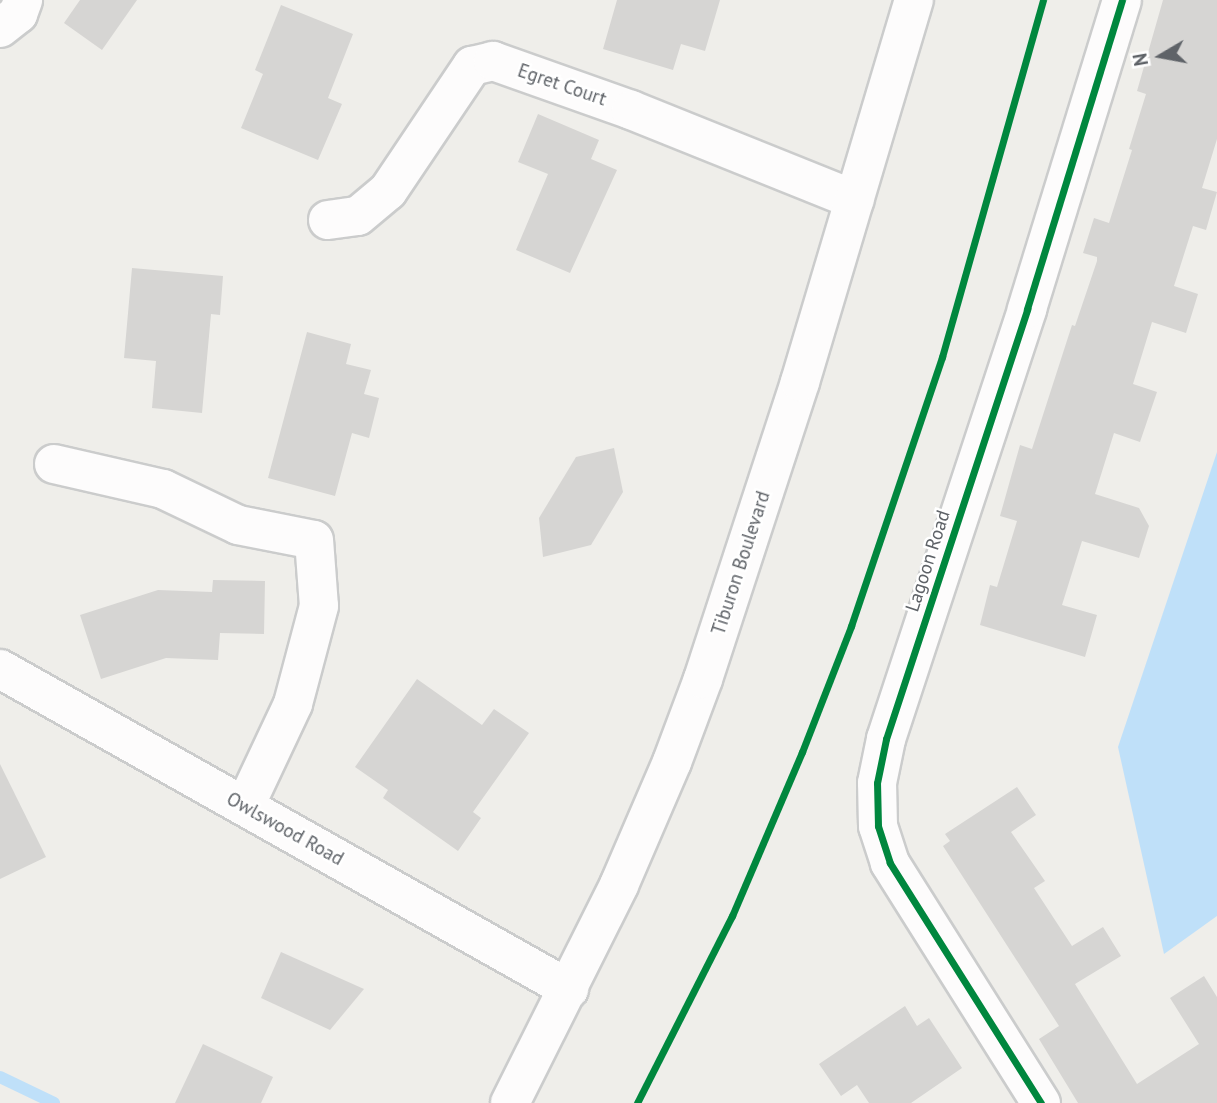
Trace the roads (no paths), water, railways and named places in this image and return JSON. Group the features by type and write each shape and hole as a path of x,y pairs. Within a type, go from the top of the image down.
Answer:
{"street":[{"path":"0,28 18,14 23,0"},
{"name":"Tiburon Boulevard","path":"510,1103 569,989 638,844 703,679 796,395 914,0"},
{"name":"Lagoon Road","path":"1041,1103 891,863 878,825 877,783 887,738 1027,309 1122,0"},
{"name":"Egret Court","path":"328,220 358,216 388,191 472,66 493,61 631,110 855,200"},
{"path":"54,464 163,489 238,525 314,540 319,606 293,704 245,806"},
{"name":"Owlswood Road","path":"0,669 569,989"}],"water":[{"path":"1217,452 1217,916 1164,954 1118,747"}],"waterway":[{"path":"0,1077 54,1103"}]}
